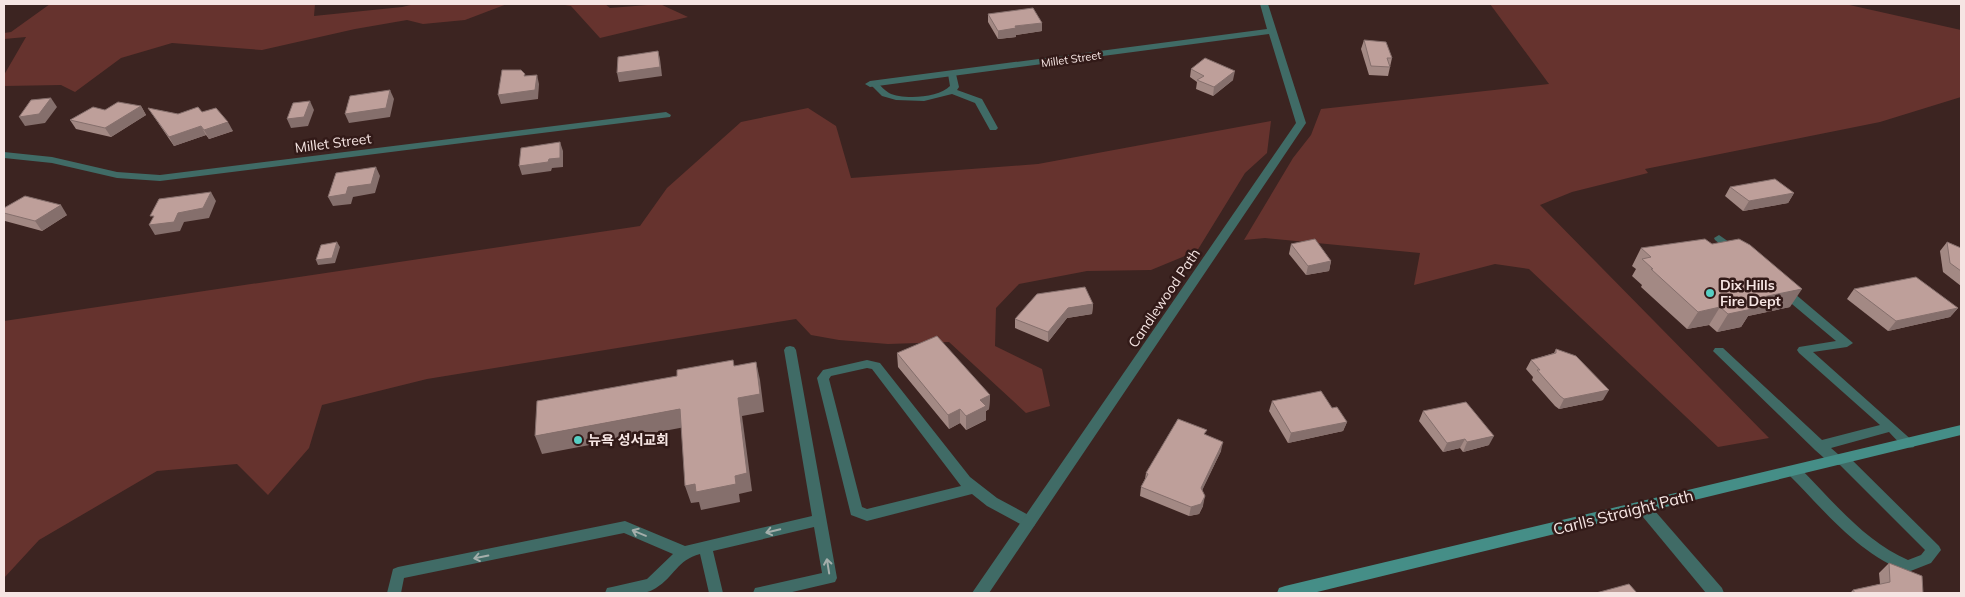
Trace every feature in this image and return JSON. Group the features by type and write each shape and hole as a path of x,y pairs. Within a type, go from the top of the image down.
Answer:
{"street":[{"name":"Candlewood Path","path":"980,593 1301,123 1264,4"},
{"name":"Millet Street","path":"872,84 1272,31"},
{"name":"Millet Street","path":"4,155 52,160 117,175 160,178 666,115"},
{"name":"Carlls Straight Path","path":"1285,593 1961,430"},
{"path":"1643,507 1716,593"}],"lane":[{"path":"952,74 955,87 952,91"},
{"path":"872,84 889,96 907,100 937,96 952,91 979,101 993,128"},
{"path":"1719,238 1742,256"},
{"path":"1772,281 1846,342 1803,350 1909,443"},
{"path":"760,593 830,578 790,350"},
{"path":"1719,351 1820,446 1839,460 1934,550 1926,559 1908,566 1885,556 1857,534 1794,470"},
{"path":"974,488 867,515 856,511 823,378 827,373 867,364 876,366 965,481 974,488 992,502 1029,522"},
{"path":"1820,446 1890,427"},
{"path":"394,593 398,573 625,527 684,552 820,520"},
{"path":"705,548 716,593"},
{"path":"612,593 652,584 684,552"}],"shaded area":[{"path":"50,4 315,4 314,16 415,4 507,4 465,20 423,24 407,20 355,29 262,50 172,43 121,58 75,92 61,85 4,86 4,75 26,37 4,39 4,33 11,32"},
{"path":"559,4 605,4 610,8 660,4 688,17 600,38 571,6"},
{"path":"1490,4 1845,4 1961,30 1961,97 1880,122 1645,169 1648,173 1572,192 1540,205 1769,438 1718,447 1529,269 1495,264 1414,285 1420,253 1265,238 1244,240 1293,158 1311,135 1321,109 1549,84"},
{"path":"808,108 836,126 851,178 1038,164 1271,121 1267,153 1245,173 1197,251 1151,270 1087,271 1019,284 996,308 995,346 1042,369 1050,406 1026,413 949,342 888,344 839,340 811,335 796,319 427,379 322,405 309,448 268,495 237,464 157,471 39,540 4,578 4,321 640,226 667,188 741,122"}],"building":[{"path":"1033,8 1042,23 1015,26 1016,28 998,31 988,14"},
{"path":"1364,40 1386,42 1392,58 1387,58 1390,67 1371,66"},
{"path":"658,51 660,67 617,73 618,57"},
{"path":"1205,58 1235,71 1214,87 1197,80 1204,76 1191,69"},
{"path":"502,70 521,70 525,74 524,76 537,75 535,90 498,95"},
{"path":"390,90 386,108 345,114 350,96"},
{"path":"51,98 39,114 19,117 31,100"},
{"path":"310,101 304,117 287,119 293,103"},
{"path":"118,102 141,106 105,128 70,120 93,107 105,110"},
{"path":"198,107 202,112 216,108 228,122 204,130 201,126 169,137 148,108 178,114"},
{"path":"560,142 560,158 549,159 548,162 519,166 521,148"},
{"path":"376,167 371,184 348,187 346,194 328,197 336,173"},
{"path":"1775,179 1794,193 1749,201 1730,187"},
{"path":"211,192 203,208 178,213 174,222 149,225 154,216 150,216 159,199"},
{"path":"25,196 61,205 35,221 4,213 4,208"},
{"path":"1315,239 1331,261 1308,266 1291,244"},
{"path":"1705,239 1712,244 1739,239 1750,245 1802,289 1743,301 1752,309 1728,314 1720,307 1698,312 1642,259 1651,257 1641,248"},
{"path":"337,242 332,258 316,260 321,245"},
{"path":"1947,242 1961,248 1961,271 1950,263"},
{"path":"1916,277 1958,308 1896,321 1854,289"},
{"path":"1085,287 1093,304 1068,308 1048,332 1015,319 1037,294"},
{"path":"937,336 990,395 980,400 986,406 966,416 960,409 948,415 897,353"},
{"path":"1556,349 1576,356 1609,390 1564,399 1560,396 1537,370 1540,370 1531,360 1556,353"},
{"name":"뉴욕 성서교회","path":"733,360 734,366 756,362 760,394 738,398 747,473 735,476 736,484 696,492 695,484 685,486 680,409 535,436 537,401 677,376 677,370"},
{"path":"1321,391 1332,408 1337,407 1347,422 1291,433 1272,401"},
{"path":"1466,402 1494,436 1467,442 1465,439 1447,443 1423,411"},
{"path":"1178,419 1207,430 1204,434 1223,442 1201,488 1205,496 1201,504 1191,507 1141,487 1148,474 1146,473"},
{"path":"1889,563 1922,576 1923,593 1855,593 1853,590 1890,582"},
{"path":"1629,584 1637,593 1596,593"}],"place":[{"name":"Dix Hills Fire Dept","path":"1710,293"},
{"name":"뉴욕 성서교회","path":"578,440"}]}
